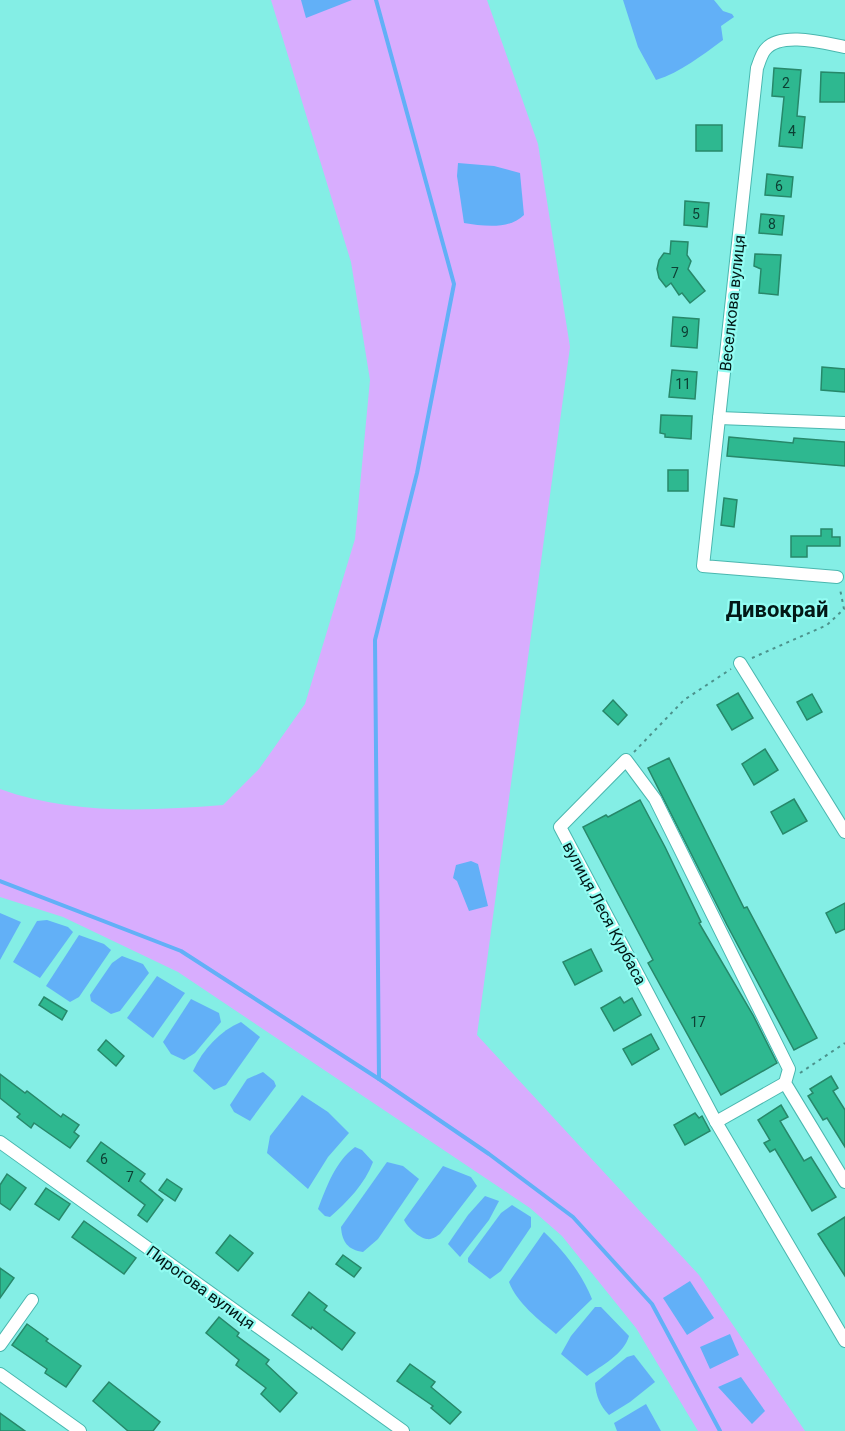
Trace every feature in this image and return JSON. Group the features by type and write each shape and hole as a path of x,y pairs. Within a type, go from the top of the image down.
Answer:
{"street":[{"name":"Веселкова вулиця","path":"837,577 703,566 757,69 764,51 771,44 793,39 845,47"},
{"path":"719,418 845,423"},
{"path":"740,663 845,832"},
{"name":"вулиця Леся Курбаса","path":"845,1182 785,1083 789,1069 784,1058 655,799 626,760 560,827 716,1122 845,1341"},
{"path":"716,1122 785,1083"},
{"name":"Пирогова вулиця","path":"0,1142 403,1431"},
{"path":"0,1345 32,1300"},
{"path":"0,1374 80,1431"}],"path":[{"path":"785,1083 845,1042"}],"shaded area":[{"path":"271,0 487,0 538,144 570,347 477,1035 699,1275 805,1431 698,1431 636,1328 562,1236 530,1208 178,972 63,917 0,897 0,789 27,797 82,807 167,809 223,805 259,769 305,704 355,539 370,380 351,262"}],"water":[{"path":"301,0 352,0 306,18"},
{"path":"623,0 714,0 723,11 734,17 721,26 723,40 699,58 656,80 638,47"},
{"path":"458,163 494,166 520,173 524,215 518,220 503,225 487,226 464,223 457,176"},
{"path":"471,861 478,864 488,906 469,911 457,881 453,878 456,865"},
{"path":"0,913 21,922 0,960"},
{"path":"47,920 68,927 73,932 40,978 13,962 37,921"},
{"path":"79,935 104,944 111,950 79,997 70,1002 46,986"},
{"path":"122,956 143,964 149,973 120,1011 111,1014 91,1001 90,995 112,963"},
{"path":"157,976 185,993 153,1038 127,1018"},
{"path":"191,999 219,1013 221,1022 195,1053 184,1060 171,1054 163,1042"},
{"path":"241,1022 260,1037 226,1085 214,1090 193,1071 213,1042 226,1030"},
{"path":"263,1072 274,1081 276,1086 250,1121 234,1112 230,1105 247,1079"},
{"path":"302,1095 328,1112 349,1133 328,1157 308,1189 267,1153 270,1136"},
{"path":"355,1147 362,1150 373,1162 370,1170 349,1199 330,1217 325,1216 318,1209 328,1183 342,1160"},
{"path":"387,1162 403,1166 419,1179 378,1239 363,1252 358,1251 347,1244 341,1227"},
{"path":"443,1166 471,1177 477,1186 440,1234 427,1239 420,1237 404,1220"},
{"path":"485,1196 499,1201 489,1220 460,1257 448,1244 468,1215"},
{"path":"512,1205 531,1217 531,1227 501,1271 490,1279 468,1262 468,1258 501,1213"},
{"path":"544,1232 572,1263 592,1299 556,1334 523,1304 509,1282"},
{"path":"690,1281 714,1318 687,1335 663,1298"},
{"path":"595,1307 601,1307 629,1336 617,1354 587,1376 561,1354 571,1336"},
{"path":"730,1334 739,1355 710,1369 700,1347"},
{"path":"634,1355 655,1382 609,1415 599,1400 595,1383 627,1357"},
{"path":"741,1377 765,1411 752,1424 718,1387"},
{"path":"646,1404 661,1431 617,1431 614,1423"}],"building":[{"path":"774,68 801,70 797,116 805,117 802,148 779,146 784,97 772,96"},
{"path":"821,72 845,73 845,102 820,102"},
{"path":"696,125 722,125 722,151 696,151"},
{"path":"767,174 793,177 791,197 765,195"},
{"path":"685,201 709,203 707,227 684,225"},
{"path":"761,214 784,216 782,235 759,233"},
{"path":"671,241 688,242 687,255 691,261 688,269 705,291 690,303 682,293 679,295 671,283 666,287 659,278 657,269 659,260 664,253 670,254"},
{"path":"755,254 781,255 778,295 759,293 761,269 754,266"},
{"path":"673,317 699,319 697,348 671,346"},
{"path":"822,367 845,369 845,392 821,390"},
{"path":"672,370 697,372 695,399 669,397"},
{"path":"661,415 692,416 691,439 665,437 665,434 660,433"},
{"path":"729,437 793,443 794,438 845,442 845,466 727,456"},
{"path":"668,470 688,470 688,491 668,491"},
{"path":"724,498 737,500 734,527 721,525"},
{"path":"821,529 832,529 832,537 840,537 840,546 807,546 807,557 791,557 791,536 821,536"},
{"path":"738,693 753,718 732,730 717,705"},
{"path":"812,694 822,712 807,720 797,702"},
{"path":"613,700 627,715 618,725 603,711"},
{"path":"765,749 778,770 754,785 742,764"},
{"path":"669,758 744,908 747,907 817,1038 794,1050 727,925 648,768"},
{"path":"794,799 807,821 783,834 771,812"},
{"path":"640,800 701,922 699,923 753,1015 777,1063 721,1095 648,963 653,960 583,827"},
{"path":"845,903 845,929 836,933 826,913"},
{"path":"591,949 602,971 575,985 563,962"},
{"path":"44,997 67,1011 62,1020 39,1005"},
{"path":"620,997 624,1003 632,998 641,1015 614,1031 601,1008"},
{"path":"651,1034 659,1049 632,1065 623,1049"},
{"path":"106,1040 124,1056 116,1066 98,1050"},
{"path":"0,1074 61,1117 63,1114 79,1125 74,1132 79,1136 70,1148 34,1123 31,1128 17,1117 20,1114 0,1098"},
{"path":"831,1076 838,1088 833,1091 845,1110 845,1147 827,1118 823,1120 808,1096 813,1093 810,1089"},
{"path":"781,1105 788,1117 780,1121 804,1161 811,1157 836,1197 812,1211 775,1149 770,1152 764,1143 770,1140 758,1120"},
{"path":"695,1113 699,1118 702,1116 710,1131 685,1145 674,1125"},
{"path":"101,1142 145,1174 140,1181 163,1200 147,1222 138,1215 145,1205 87,1161"},
{"path":"7,1174 26,1188 10,1210 0,1203 0,1185"},
{"path":"167,1179 182,1189 175,1201 159,1190"},
{"path":"46,1188 70,1204 59,1220 35,1204"},
{"path":"845,1217 845,1276 818,1234"},
{"path":"84,1221 136,1258 124,1274 72,1237"},
{"path":"230,1235 253,1253 238,1271 216,1253"},
{"path":"343,1255 361,1268 354,1277 336,1264"},
{"path":"0,1268 14,1278 0,1298"},
{"path":"309,1292 327,1306 324,1310 355,1333 342,1350 292,1315"},
{"path":"219,1317 239,1333 237,1336 269,1360 266,1364 297,1393 280,1412 261,1394 266,1388 236,1365 239,1360 206,1333"},
{"path":"27,1324 81,1366 66,1387 45,1373 47,1369 12,1345"},
{"path":"410,1364 435,1382 431,1387 461,1412 450,1424 431,1408 433,1406 397,1381"},
{"path":"109,1382 160,1422 153,1431 128,1431 93,1401"},
{"path":"0,1413 25,1431 0,1431"}],"waterway":[{"path":"376,0 454,284 417,473 375,640 379,1079"},
{"path":"0,881 181,951 379,1079 489,1154 573,1217 652,1304 720,1431"}],"district":[{"name":"Дивокрай","path":"777,609"}]}
